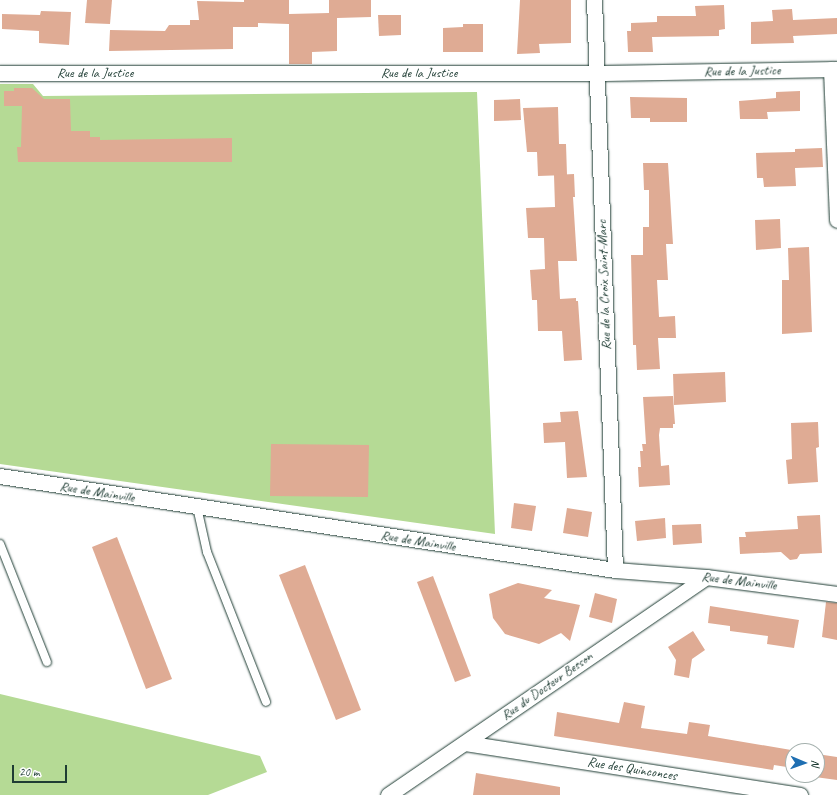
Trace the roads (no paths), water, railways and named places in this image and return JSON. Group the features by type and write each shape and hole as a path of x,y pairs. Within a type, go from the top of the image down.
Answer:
{"street":[{"name":"Rue de la Croix Saint-Marc","path":"594,0 615,570"},
{"name":"Rue de la Justice","path":"0,73 596,73 834,69"},
{"path":"834,69 837,220"},
{"name":"Rue de Mainville","path":"0,476 615,570 706,577 837,594"},
{"name":"Rue du Docteur Besson","path":"388,795 706,577"},
{"name":"Rue des Quinconces","path":"465,743 800,795"}],"lane":[{"path":"197,507 207,552 266,702"},
{"path":"0,544 47,662"}]}
